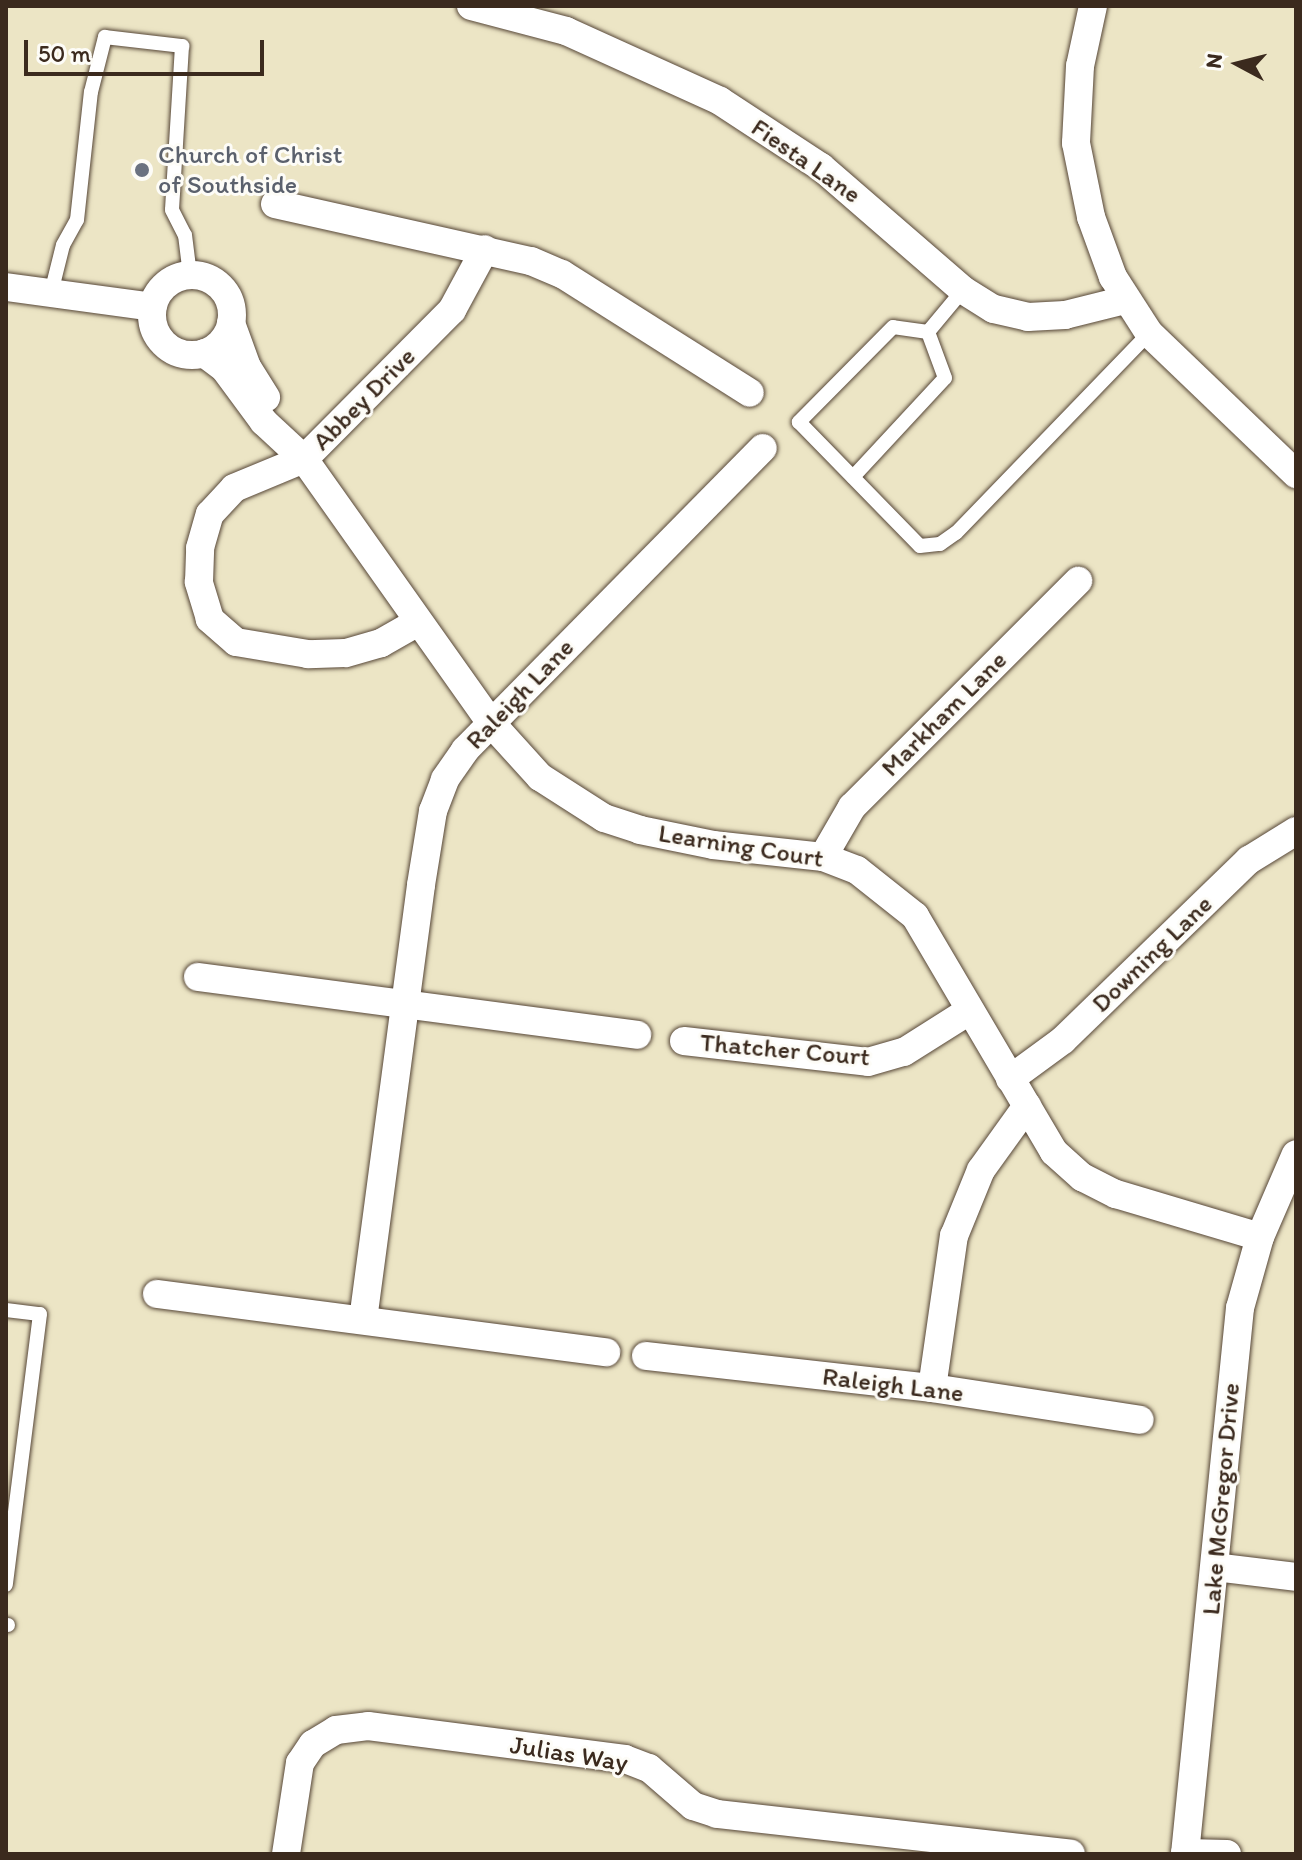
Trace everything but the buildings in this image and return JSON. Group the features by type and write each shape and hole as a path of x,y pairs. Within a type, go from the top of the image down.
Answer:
{"street":[{"name":"Fiesta Lane","path":"471,6 566,31 720,101 821,167 963,290 994,309 1028,317 1065,315 1125,300"},
{"path":"1093,6 1080,66 1076,143 1091,217 1125,300 1149,333 1296,474"},
{"path":"275,204 485,249 562,274 750,393"},
{"name":"Abbey Drive","path":"418,622 381,643 345,653 308,654 236,642 210,619 199,582 200,548 210,514 234,488 304,459 452,310 485,249"},
{"path":"190,275 166,285 153,307 163,343 186,354 204,353 222,342 231,323"},
{"name":"Learning Court","path":"190,275 203,276 225,292 231,323 282,434"},
{"path":"6,287 153,307"},
{"name":"Learning Court","path":"204,353 224,368 264,422 282,434 304,459 491,723 540,777 604,818 713,845 823,857 857,870 915,916 1054,1152 1082,1177 1152,1207 1260,1237"},
{"name":"Raleigh Lane","path":"363,1320 433,811 445,779 491,723 763,448"},
{"name":"Markham Lane","path":"823,857 852,807 1078,581"},
{"name":"Downing Lane","path":"1010,1079 1063,1040 1249,860 1296,831"},
{"path":"198,977 405,1007 637,1035"},
{"name":"Thatcher Court","path":"684,1041 868,1062 904,1052 969,1011"},
{"path":"932,1388 954,1236 981,1170 1027,1106"},
{"name":"Lake McGregor Drive","path":"1185,1853 1235,1347 1260,1237 1296,1154"},
{"path":"157,1294 606,1352"},
{"name":"Raleigh Lane","path":"646,1356 932,1388 1140,1420"},
{"path":"1215,1567 1296,1577"},
{"name":"Julias Way","path":"286,1854 300,1763 313,1744 336,1730 368,1726 625,1759 649,1768 693,1806 717,1814 1071,1854"},
{"path":"1185,1853 1227,1854"}],"lane":[{"path":"51,293 63,245 77,220 91,92 105,37 182,46 172,210 185,235 190,275"},
{"path":"928,332 963,290"},
{"path":"928,332 893,327 799,422 920,546 940,544 956,533 1149,333"},
{"path":"853,477 945,378 928,332"},
{"path":"6,1310 40,1314 6,1585"}],"place":[{"name":"Church of Christ of Southside","path":"142,170"}]}
